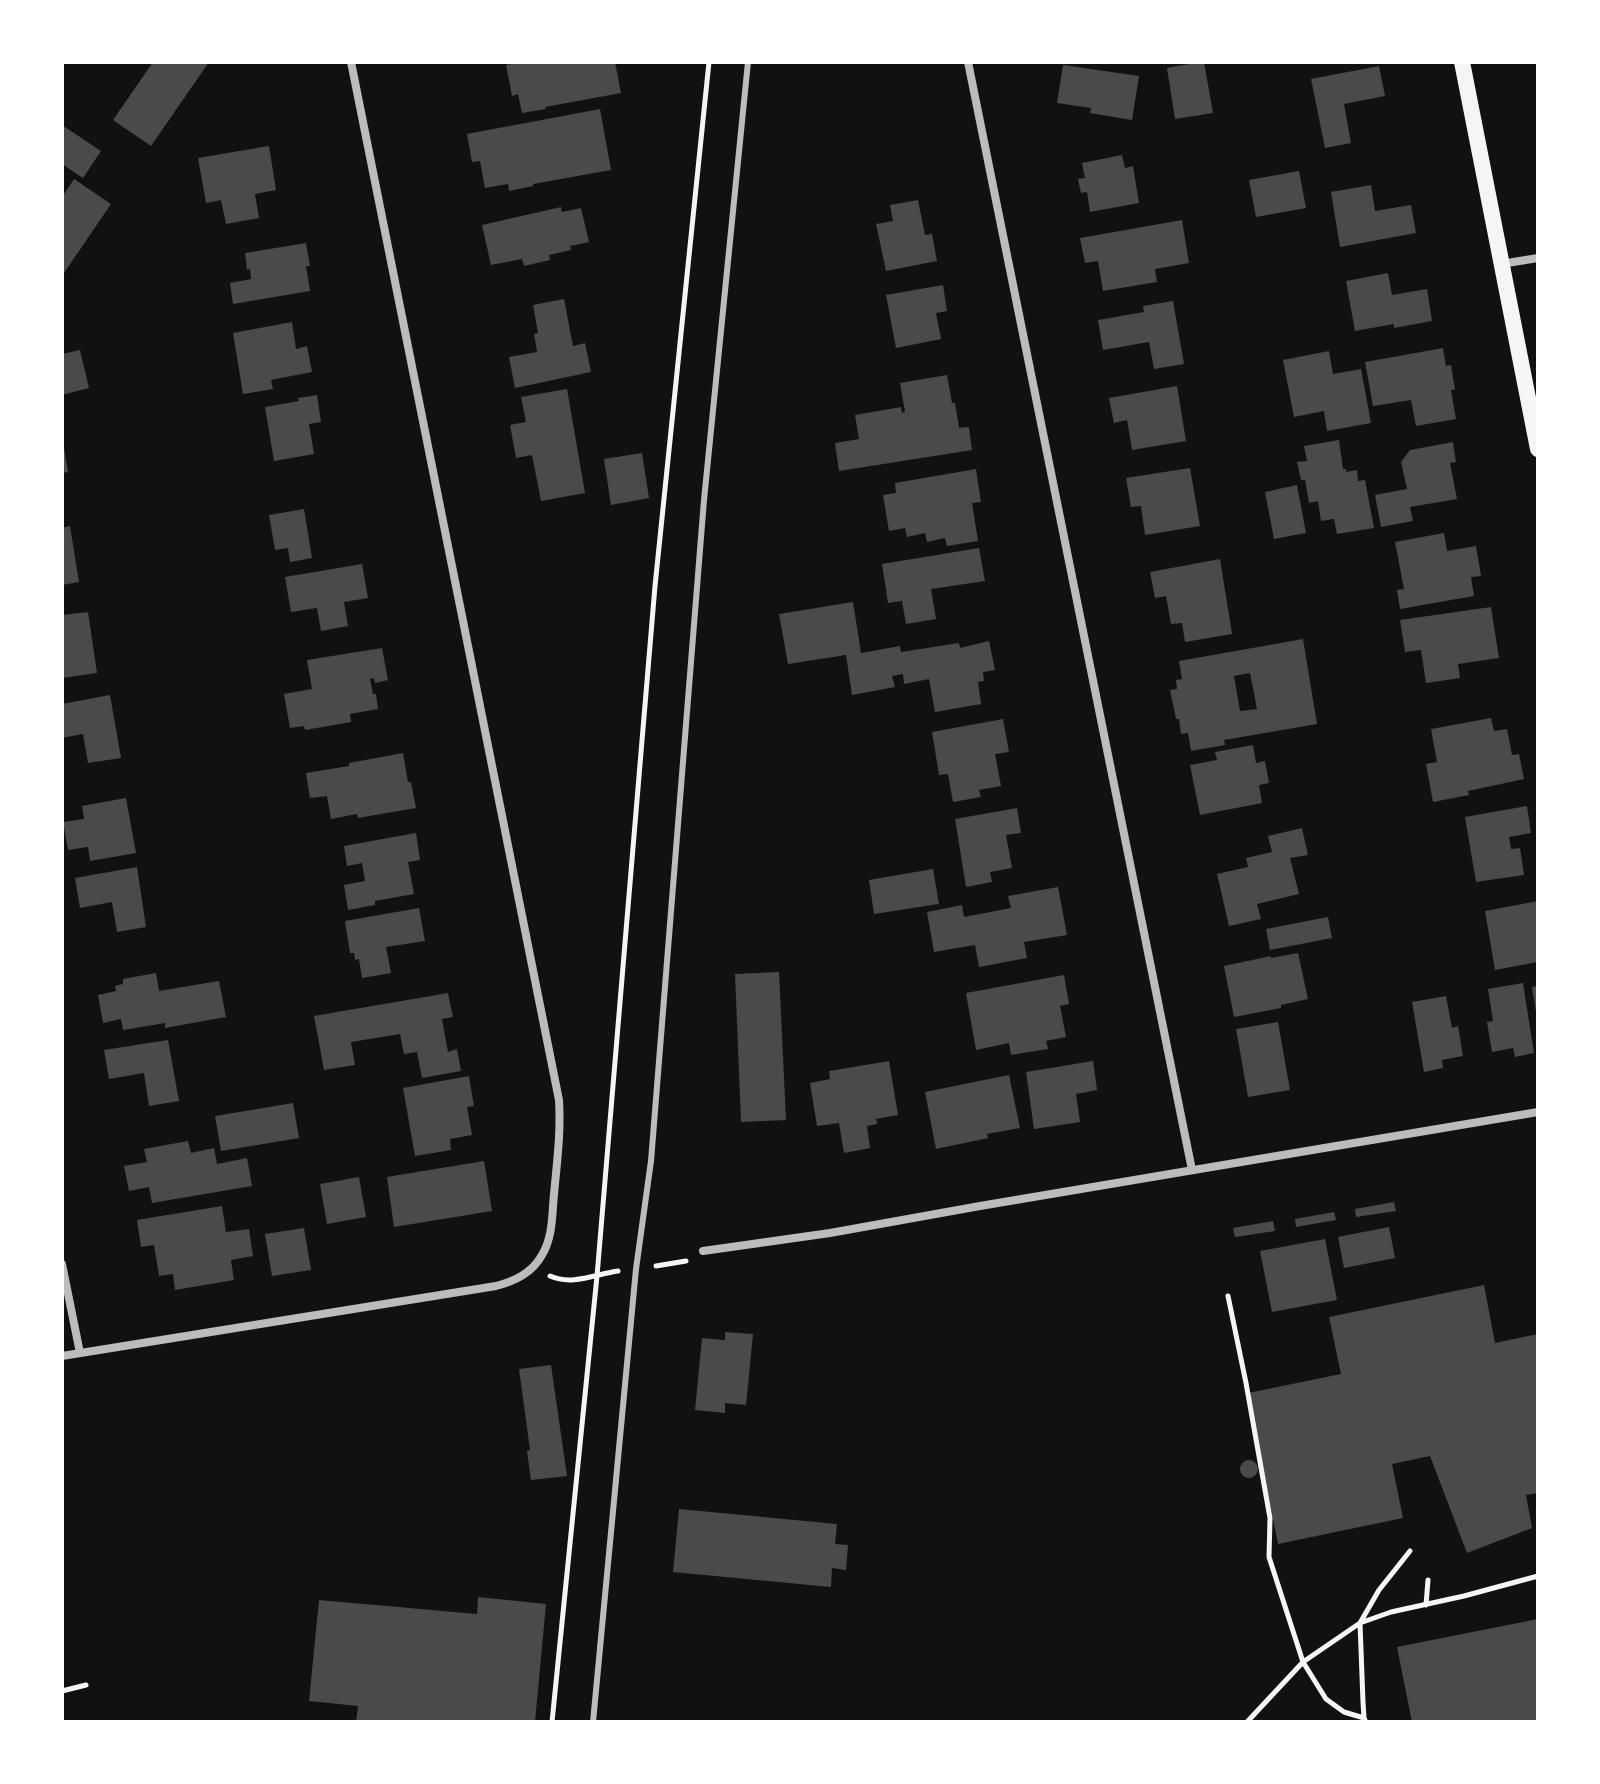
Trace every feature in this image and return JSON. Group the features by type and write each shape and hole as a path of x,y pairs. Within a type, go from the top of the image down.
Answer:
{"main road":[{"path":"1462,62 1538,449"}],"street":[{"path":"62,1356 496,1286 520,1277 535,1265 547,1246 551,1229 559,1148 559,1100 351,62"},
{"path":"968,62 1192,1170"},
{"path":"1501,264 1538,258"},
{"path":"703,1251 830,1233 1538,1112"},
{"path":"62,1264 80,1353"}],"lane":[{"path":"593,1722 636,1269 651,1161 703,516 748,62"}],"path":[{"path":"552,1722 597,1276 655,586 709,62"},
{"path":"1228,1296 1270,1518 1269,1557 1303,1662 1326,1699 1344,1712 1365,1720 1360,1623 1379,1590 1410,1551"},
{"path":"1247,1722 1303,1662 1360,1623 1391,1612 1538,1576"},
{"path":"1426,1605 1428,1580"},
{"path":"62,1691 86,1685"}],"building":[{"path":"153,62 209,62 151,146 113,120"},
{"path":"521,62 615,62 621,93 522,113 518,94 512,96 506,65"},
{"path":"1204,62 1213,113 1175,119 1167,68"},
{"path":"1063,65 1139,76 1132,120 1090,113 1091,108 1057,103"},
{"path":"1379,66 1385,96 1344,104 1351,143 1325,148 1311,79"},
{"path":"600,109 611,170 509,191 508,184 485,188 480,161 472,162 467,134"},
{"path":"62,125 101,151 83,178 62,164"},
{"path":"269,146 276,190 255,194 259,218 226,224 221,200 206,203 198,158"},
{"path":"1122,155 1125,168 1133,166 1139,203 1090,212 1087,192 1081,193 1078,179 1085,178 1082,163"},
{"path":"1299,171 1306,208 1256,217 1249,180"},
{"path":"74,179 111,204 62,276 62,197"},
{"path":"1371,185 1375,211 1411,205 1416,233 1340,247 1331,192"},
{"path":"918,200 925,235 932,234 937,261 886,271 876,224 893,221 890,205"},
{"path":"561,207 562,212 581,208 589,242 549,255 550,260 524,266 522,259 491,265 482,225"},
{"path":"1182,220 1189,263 1155,269 1157,282 1103,291 1098,261 1085,263 1080,238"},
{"path":"306,243 310,291 233,304 230,283 251,279 245,253"},
{"path":"1388,273 1392,295 1427,289 1432,321 1355,331 1346,281"},
{"path":"943,285 947,311 936,313 941,339 896,348 886,295"},
{"path":"564,299 573,346 585,343 591,372 515,388 509,357 537,352 534,334 538,333 533,305"},
{"path":"1173,301 1184,364 1154,369 1149,342 1103,350 1098,320 1144,312 1143,306"},
{"path":"292,322 296,349 307,346 312,372 271,380 273,389 243,394 233,333"},
{"path":"1443,348 1446,366 1451,365 1456,419 1416,426 1411,400 1373,406 1365,362"},
{"path":"80,350 89,388 62,395 62,354"},
{"path":"1329,351 1333,374 1361,369 1371,423 1327,431 1324,411 1294,417 1283,360"},
{"path":"947,375 959,428 969,427 972,450 839,471 835,443 859,439 855,415 901,407 902,413 905,412 900,383"},
{"path":"1177,386 1186,441 1132,450 1127,420 1114,423 1109,398"},
{"path":"567,389 585,493 541,501 532,455 516,458 510,425 526,422 521,397"},
{"path":"317,395 321,422 309,424 314,454 274,461 265,407"},
{"path":"1339,440 1343,469 1346,472 1357,470 1358,481 1365,480 1374,528 1337,534 1334,519 1321,521 1318,501 1309,503 1305,480 1301,480 1297,462 1307,461 1304,446"},
{"path":"1453,442 1456,462 1450,463 1457,499 1410,507 1413,521 1381,527 1375,495 1407,489 1401,462 1410,450"},
{"path":"62,447 68,472 62,473"},
{"path":"642,453 649,498 611,505 604,459"},
{"path":"1190,468 1200,526 1145,535 1141,506 1131,507 1126,478"},
{"path":"976,469 981,502 972,503 978,541 947,546 945,538 927,542 925,533 907,537 905,528 889,531 883,495 896,493 895,483"},
{"path":"1297,485 1306,533 1274,539 1265,492"},
{"path":"304,509 312,558 290,562 288,548 275,550 269,515"},
{"path":"70,526 79,582 62,585 62,528"},
{"path":"1444,533 1447,551 1476,546 1481,576 1471,577 1474,596 1400,609 1397,590 1404,589 1395,542"},
{"path":"979,548 985,581 931,589 936,619 906,624 902,601 888,603 882,564"},
{"path":"1220,559 1232,634 1185,642 1182,623 1171,624 1166,596 1155,598 1150,572"},
{"path":"362,564 368,598 344,602 348,626 321,631 317,608 291,612 285,577"},
{"path":"853,602 861,653 900,646 901,652 959,643 960,648 989,641 995,670 983,672 984,681 978,682 981,704 935,712 929,679 904,684 903,674 892,676 895,687 852,695 846,655 788,664 779,614"},
{"path":"1491,607 1499,658 1458,664 1460,678 1426,683 1421,650 1405,652 1400,620"},
{"path":"88,612 97,673 62,678 62,615"},
{"path":"1303,639 1317,724 1224,740 1225,745 1191,751 1188,733 1181,734 1170,690 1177,689 1176,680 1182,679 1179,661","holes":["1250,673 1257,709 1240,711 1234,676"]},
{"path":"382,648 388,680 375,683 374,678 370,679 378,709 350,714 351,722 305,730 304,726 290,728 284,694 312,689 307,660"},
{"path":"110,695 121,758 88,763 83,734 62,738 62,704"},
{"path":"1491,718 1494,731 1507,729 1512,755 1519,754 1524,779 1433,802 1426,764 1437,762 1431,729"},
{"path":"1003,719 1009,752 995,754 1001,786 979,790 981,797 953,802 948,774 939,775 932,732"},
{"path":"1253,745 1256,763 1265,761 1269,783 1259,785 1262,803 1200,815 1190,765 1217,760 1215,752"},
{"path":"403,753 416,808 358,818 357,814 331,819 327,796 310,798 306,773"},
{"path":"126,798 136,853 90,861 88,847 68,850 63,822 84,819 82,806"},
{"path":"1527,806 1531,833 1509,837 1511,849 1520,848 1524,875 1476,882 1465,817"},
{"path":"1017,808 1021,833 1006,835 1012,868 990,872 992,882 966,887 955,819"},
{"path":"1302,828 1308,855 1290,858 1299,894 1257,904 1261,919 1229,926 1217,874 1248,867 1246,858 1272,852 1268,836"},
{"path":"416,833 420,860 408,862 414,894 348,910 344,885 365,881 362,863 347,866 344,846"},
{"path":"137,867 146,927 117,932 112,902 80,908 75,878"},
{"path":"933,869 939,904 874,914 869,880"},
{"path":"1058,887 1067,935 1024,942 1027,958 979,967 975,945 934,952 927,912 962,905 964,917 1011,908 1008,896"},
{"path":"1538,901 1538,962 1495,970 1485,911"},
{"path":"419,908 425,941 386,947 391,973 362,978 359,959 355,960 354,953 350,953 345,921"},
{"path":"1328,917 1332,938 1270,950 1266,929"},
{"path":"1298,953 1308,999 1234,1017 1224,966"},
{"path":"779,972 786,1120 741,1122 735,974"},
{"path":"156,973 159,991 219,981 226,1017 165,1028 165,1023 123,1030 121,1019 103,1023 98,995 116,991 115,986 123,984 123,979"},
{"path":"1064,975 1069,1004 1060,1006 1066,1037 1046,1041 1048,1049 1011,1055 1009,1043 976,1050 966,993"},
{"path":"1523,983 1534,1053 1515,1057 1513,1048 1492,1052 1487,1022 1493,1021 1488,989"},
{"path":"1538,986 1538,1012 1536,1012 1532,987"},
{"path":"448,993 453,1017 442,1019 448,1052 457,1049 461,1071 422,1078 417,1052 404,1054 400,1034 351,1042 355,1065 324,1070 314,1016"},
{"path":"1446,996 1452,1028 1458,1026 1463,1056 1442,1060 1443,1068 1424,1072 1412,1002"},
{"path":"1278,1022 1290,1090 1248,1097 1236,1029"},
{"path":"168,1040 179,1101 149,1106 144,1073 109,1079 104,1050"},
{"path":"889,1061 898,1115 876,1119 877,1124 867,1126 870,1148 844,1153 839,1123 817,1126 810,1083 830,1079 829,1071"},
{"path":"1093,1061 1097,1090 1076,1094 1080,1122 1034,1129 1026,1072"},
{"path":"1009,1075 1020,1128 936,1149 925,1092"},
{"path":"469,1076 474,1106 467,1107 472,1135 450,1139 451,1150 415,1156 403,1088"},
{"path":"293,1103 299,1138 221,1151 215,1116"},
{"path":"188,1141 191,1153 214,1148 217,1164 247,1158 252,1186 152,1203 149,1187 129,1191 124,1166 147,1162 144,1149"},
{"path":"484,1161 492,1211 394,1227 387,1177"},
{"path":"359,1177 366,1217 327,1224 320,1184"},
{"path":"1394,1202 1396,1211 1356,1217 1355,1209"},
{"path":"222,1206 226,1232 249,1229 253,1256 231,1260 234,1280 175,1290 173,1274 159,1276 154,1245 141,1247 137,1220"},
{"path":"1334,1212 1336,1220 1296,1227 1295,1219"},
{"path":"1273,1221 1275,1231 1235,1237 1233,1228"},
{"path":"1389,1227 1395,1258 1344,1268 1338,1237"},
{"path":"304,1228 311,1270 272,1276 265,1234"},
{"path":"1325,1239 1337,1300 1272,1312 1260,1251"},
{"path":"1484,1285 1495,1343 1538,1334 1538,1493 1526,1495 1532,1528 1467,1553 1430,1456 1392,1464 1403,1518 1278,1544 1248,1393 1341,1374 1329,1317"},
{"path":"725,1332 753,1334 746,1405 725,1403 725,1413 695,1410 702,1338 725,1340"},
{"path":"551,1365 567,1476 531,1480 519,1369"},
{"path":"1249,1460 1258,1469 1249,1478 1240,1469"},
{"path":"679,1509 837,1524 835,1544 848,1545 846,1570 832,1568 831,1587 673,1572"},
{"path":"478,1597 546,1604 535,1722 356,1722 358,1706 309,1701 319,1600 477,1614"},
{"path":"1538,1619 1538,1722 1412,1722 1397,1647"}]}
